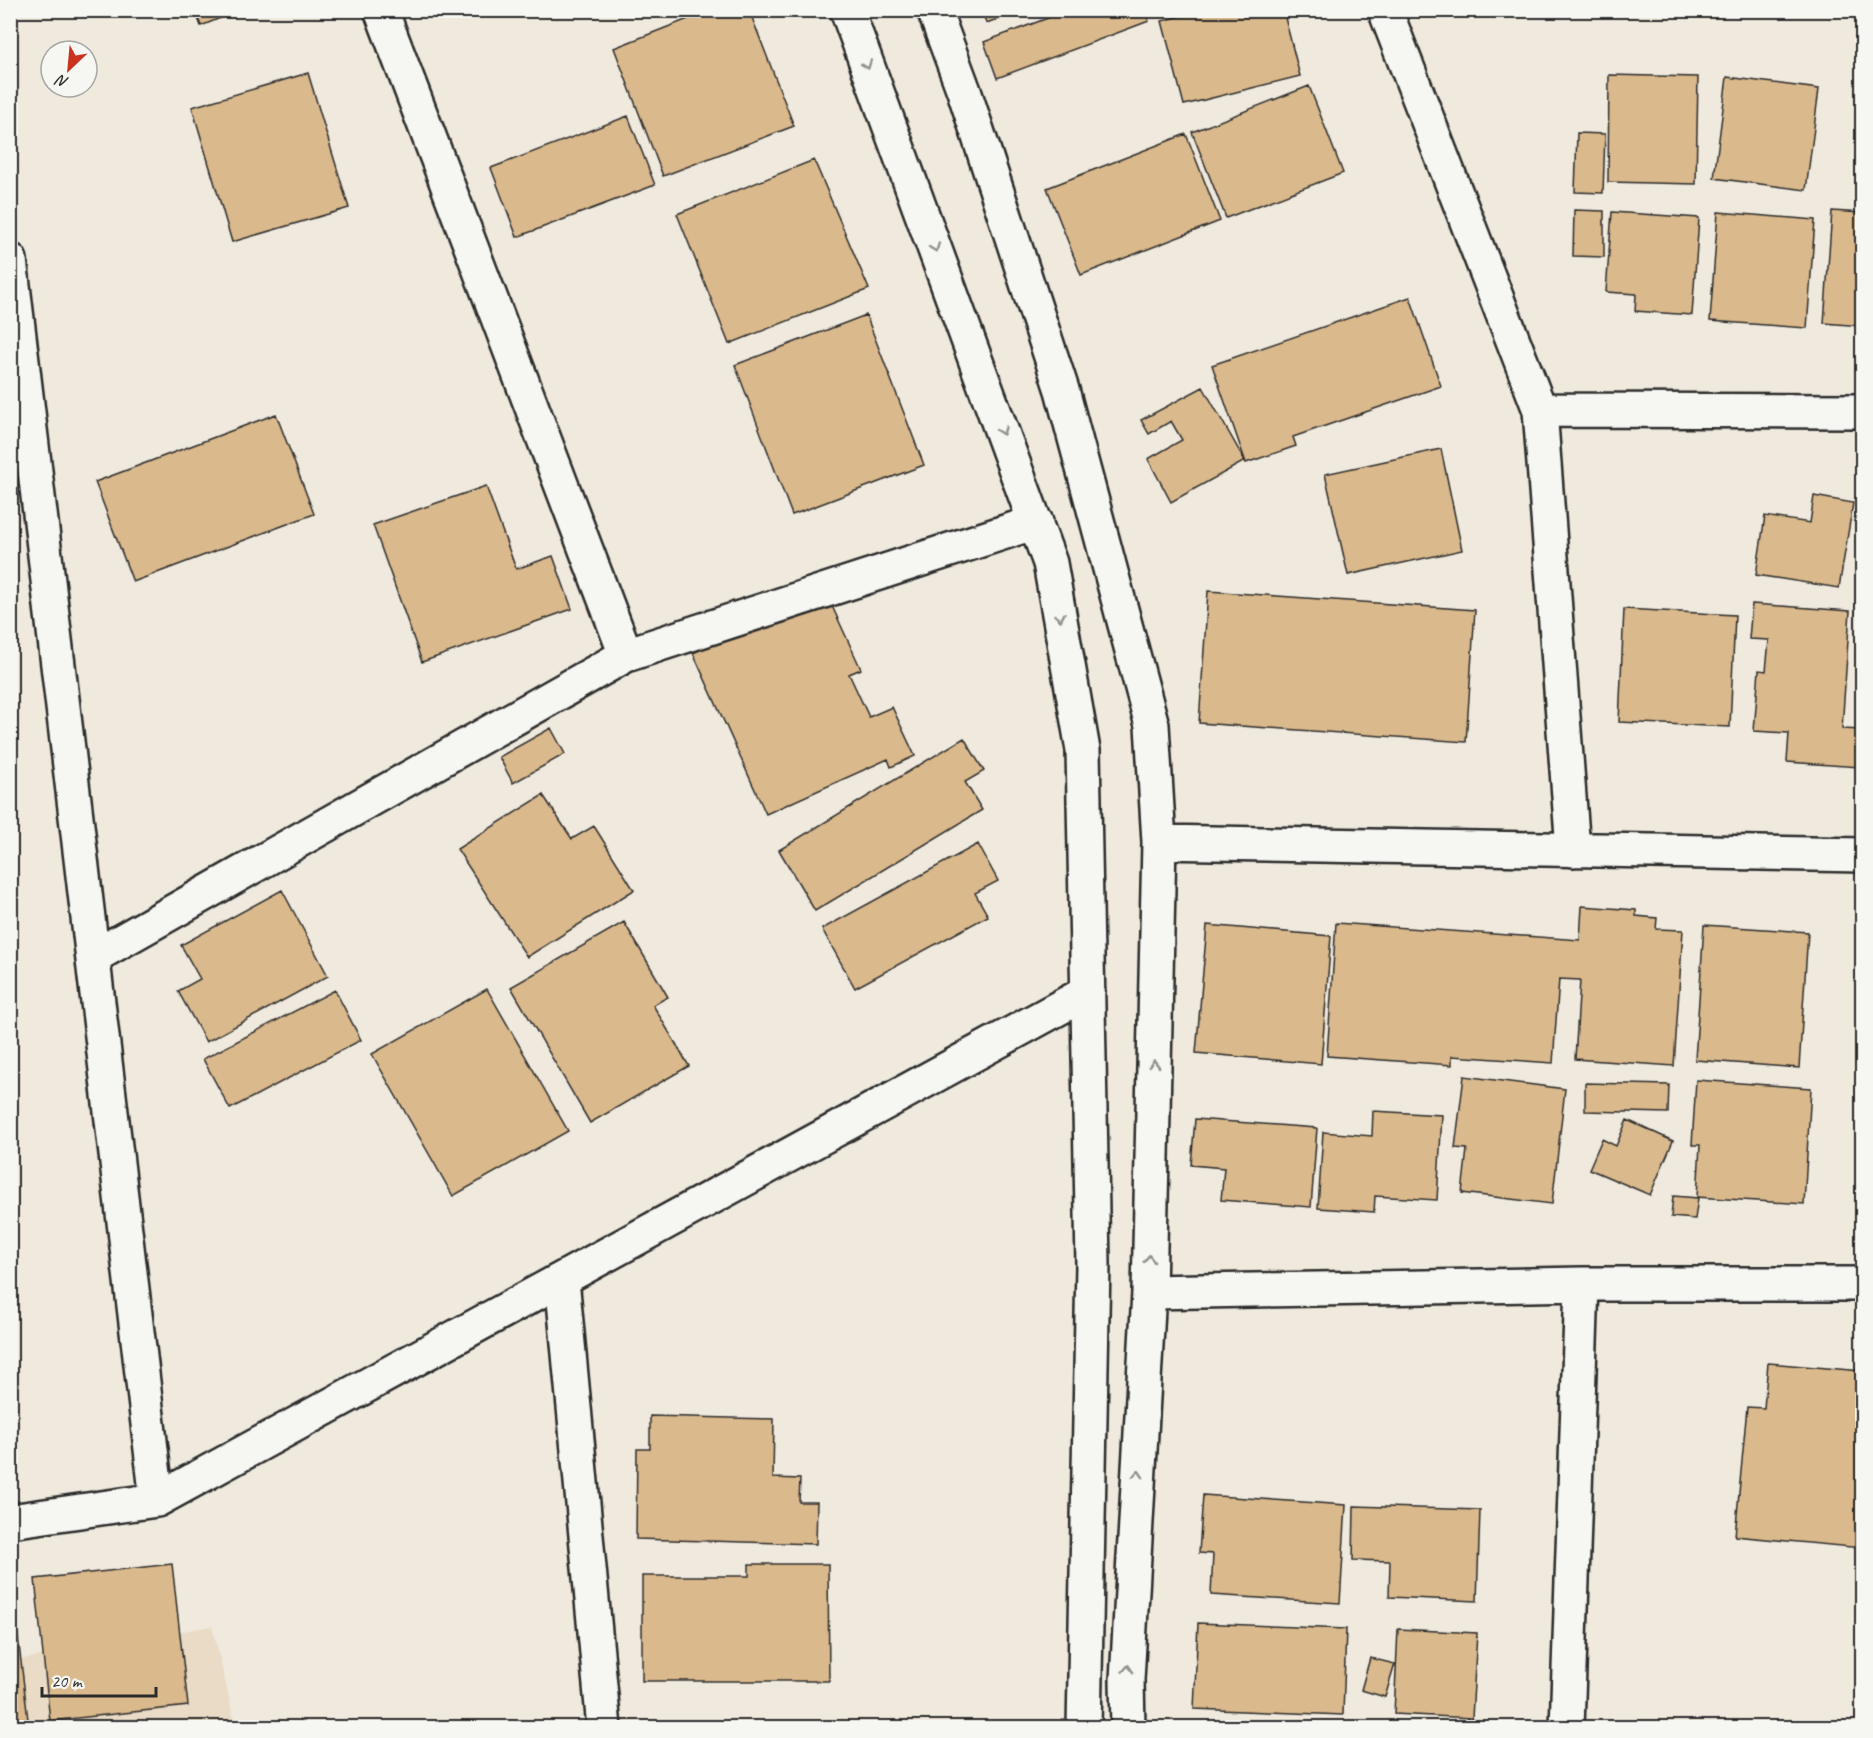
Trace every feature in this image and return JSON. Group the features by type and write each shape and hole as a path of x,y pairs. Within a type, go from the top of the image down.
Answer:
{"street":[{"path":"381,10 626,655"},
{"path":"847,10 1050,563 1083,750 1093,1263 1084,1728"},
{"path":"934,10 964,91 1065,402 1152,725 1159,842 1149,1292 1127,1680 1128,1728"},
{"path":"1385,10 1540,410 1573,850"},
{"path":"10,260 157,1500"},
{"path":"1540,410 1863,411"},
{"path":"93,957 626,655 1036,522"},
{"path":"1159,842 1863,855"},
{"path":"10,1521 157,1500 1088,992"},
{"path":"562,1279 604,1728"},
{"path":"1149,1292 1582,1284 1863,1284"},
{"path":"1567,1728 1582,1284"}],"shaded area":[{"path":"212,1626 236,1727 11,1728 11,1661"}],"building":[{"path":"195,10 240,10 201,26"},
{"path":"711,10 749,10 794,126 663,176 614,48"},
{"path":"982,10 1027,10 986,23"},
{"path":"1069,10 1145,10 1149,21 997,78 984,42"},
{"path":"1204,10 1283,10 1300,76 1184,105 1162,21"},
{"path":"308,73 349,208 232,242 192,107"},
{"path":"1609,75 1698,77 1696,184 1608,182"},
{"path":"1727,77 1819,89 1806,190 1714,178"},
{"path":"1309,86 1343,173 1226,218 1192,132"},
{"path":"628,116 655,185 517,237 491,168"},
{"path":"1577,133 1605,134 1603,193 1575,192"},
{"path":"1186,134 1220,221 1081,275 1047,188"},
{"path":"814,160 869,289 729,344 677,214"},
{"path":"1574,210 1604,211 1604,257 1573,256"},
{"path":"1832,211 1862,213 1862,326 1824,323"},
{"path":"1612,212 1699,218 1692,315 1635,311 1636,294 1606,292"},
{"path":"1718,212 1815,220 1807,328 1710,321"},
{"path":"1410,297 1441,386 1293,437 1296,446 1246,463 1212,365"},
{"path":"866,315 924,465 792,515 735,365"},
{"path":"1203,387 1245,461 1171,502 1148,459 1182,440 1171,421 1149,434 1141,420"},
{"path":"276,414 314,514 133,582 95,482"},
{"path":"1441,449 1462,550 1348,575 1325,474"},
{"path":"486,486 516,569 553,556 572,609 422,662 373,525"},
{"path":"1814,496 1853,503 1839,588 1756,575 1765,516 1810,523"},
{"path":"1208,591 1475,610 1466,742 1199,723"},
{"path":"826,593 861,669 849,674 869,717 892,707 915,756 891,767 888,759 766,814 693,653"},
{"path":"1752,604 1850,611 1842,729 1862,730 1860,767 1787,762 1789,733 1754,731 1759,670 1766,671 1769,640 1749,639"},
{"path":"1624,609 1735,615 1730,727 1619,722"},
{"path":"551,728 565,754 513,783 499,757"},
{"path":"964,738 984,771 965,782 982,810 815,911 779,850"},
{"path":"543,795 572,839 594,826 634,890 527,957 457,849"},
{"path":"978,844 998,881 975,893 988,916 855,988 822,929"},
{"path":"282,890 328,976 206,1042 178,991 200,979 181,945"},
{"path":"1582,906 1636,910 1636,916 1657,918 1656,929 1683,930 1674,1066 1575,1059 1580,980 1559,979 1553,1063 1452,1056 1452,1065 1327,1056 1336,923 1580,940"},
{"path":"624,922 668,997 653,1005 689,1066 590,1123 511,987"},
{"path":"1207,925 1331,936 1321,1064 1196,1053"},
{"path":"1704,925 1808,932 1799,1068 1695,1060"},
{"path":"487,989 568,1131 453,1196 372,1054"},
{"path":"335,990 361,1040 230,1109 203,1059"},
{"path":"1464,1076 1565,1089 1552,1204 1462,1193 1467,1149 1455,1148"},
{"path":"1696,1080 1811,1088 1804,1204 1697,1197 1700,1145 1692,1145"},
{"path":"1585,1083 1669,1085 1668,1113 1585,1111"},
{"path":"1373,1111 1442,1115 1437,1200 1375,1196 1374,1212 1318,1208 1323,1132 1372,1136"},
{"path":"1195,1119 1317,1128 1311,1207 1221,1200 1224,1168 1191,1165"},
{"path":"1627,1120 1673,1141 1650,1195 1589,1169 1602,1139 1616,1146"},
{"path":"1673,1196 1698,1198 1695,1219 1671,1217"},
{"path":"1768,1363 1862,1371 1862,1548 1735,1536 1747,1407 1764,1408"},
{"path":"650,1416 774,1419 773,1478 800,1479 799,1502 817,1502 816,1544 636,1539 637,1449 650,1449"},
{"path":"1203,1495 1346,1505 1340,1603 1211,1595 1213,1554 1199,1553"},
{"path":"1354,1506 1480,1510 1477,1601 1389,1597 1390,1561 1353,1560"},
{"path":"172,1564 188,1706 50,1721 35,1579"},
{"path":"749,1564 828,1564 829,1681 642,1681 642,1576 749,1576"},
{"path":"10,1570 29,1728 10,1728"},
{"path":"1198,1623 1346,1629 1343,1715 1194,1709"},
{"path":"1398,1629 1477,1633 1472,1718 1394,1714"},
{"path":"1370,1658 1395,1664 1385,1697 1361,1690"}]}
